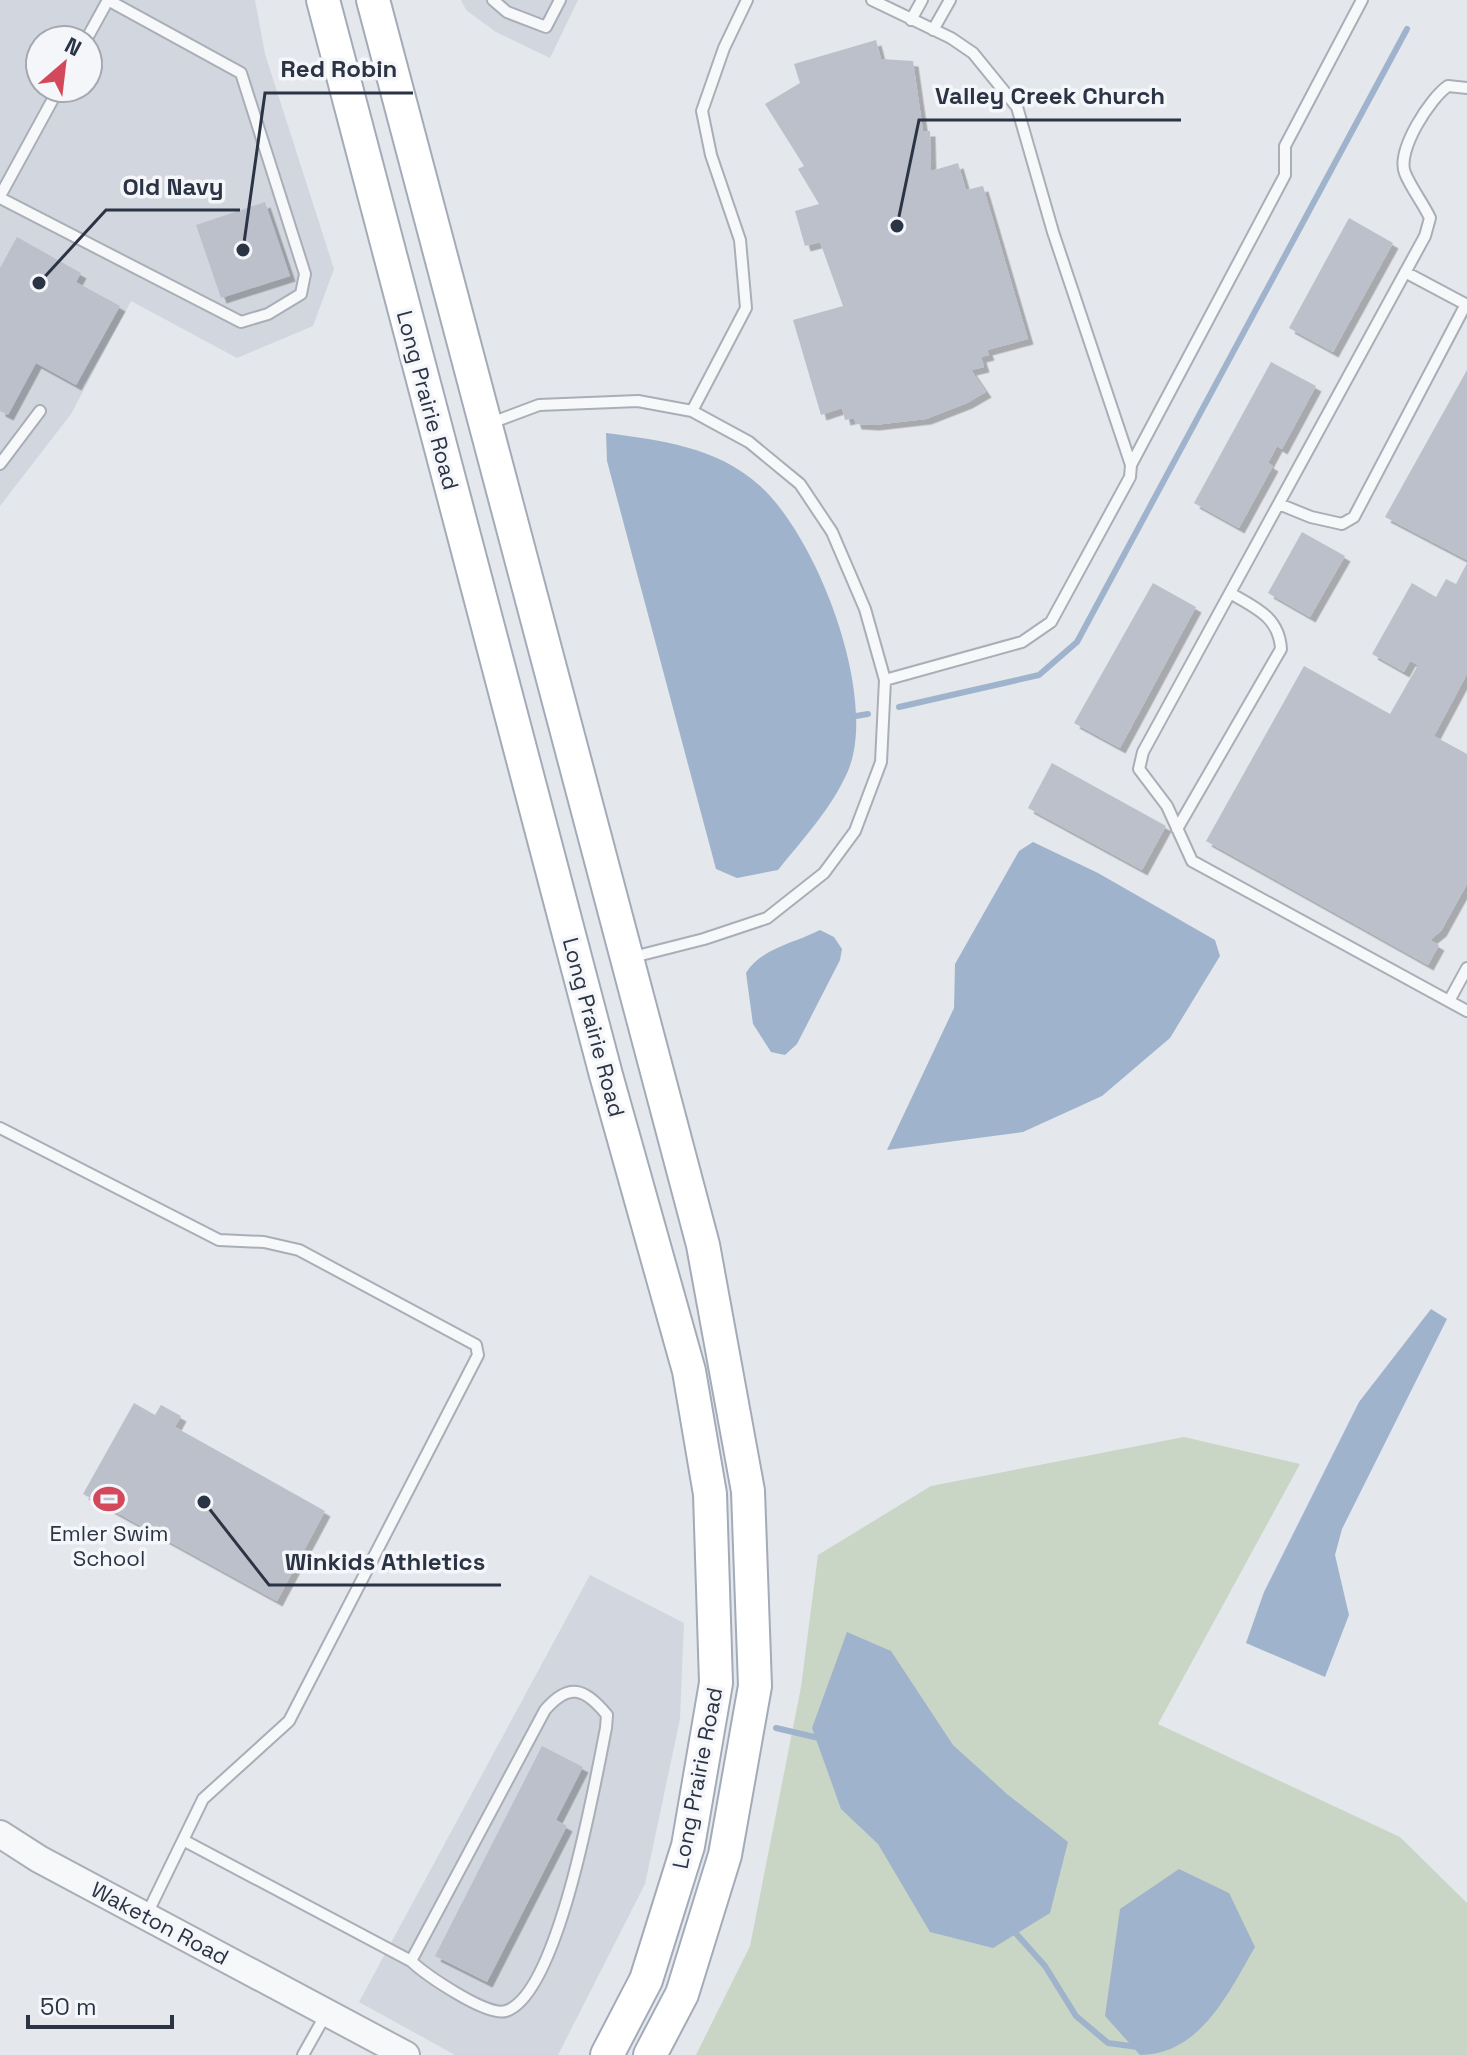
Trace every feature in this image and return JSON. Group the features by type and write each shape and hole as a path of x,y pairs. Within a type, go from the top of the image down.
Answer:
{"main road":[{"name":"Long Prairie Road","path":"323,0 578,970 689,1371 710,1494 716,1683 688,1846 646,1980 607,2055"},
{"name":"Long Prairie Road","path":"373,0 703,1245 748,1491 755,1686 725,1855 682,1994 650,2055"},
{"path":"578,970 627,959"}],"street":[{"name":"Waketon Road","path":"0,1834 406,2055"}],"lane":[{"path":"50,104 0,197 241,322 268,314 301,294 305,274 241,73 108,0 95,24"},
{"path":"493,0 507,12 546,27 560,0"},
{"path":"692,411 746,308 740,240 711,155 702,111 724,48 747,0"},
{"path":"872,0 973,53 1017,107 1053,232 1131,465"},
{"path":"911,20 922,0"},
{"path":"933,30 950,0"},
{"path":"885,680 1022,642 1051,622 1130,477 1131,465 1285,175 1285,146 1362,0"},
{"path":"1467,88 1448,86 1431,98 1402,158 1405,173 1430,218 1405,272 1143,752 1139,769 1167,806 1192,861 1467,1011"},
{"path":"1279,504 1311,517 1342,524 1354,517 1466,305 1405,272"},
{"path":"485,425 539,405 638,401 692,411 749,442 800,484 832,532 865,609 885,680 881,762 855,831 824,873 767,918 704,939 627,959"},
{"path":"0,464 40,411"},
{"path":"1177,829 1281,649 1280,631 1274,622 1230,593"},
{"path":"1449,1001 1467,968"},
{"path":"0,1128 219,1240 264,1242 299,1250 476,1345 478,1355 289,1721 203,1799 146,1916"},
{"path":"183,1840 411,1961 427,1976 490,2010 503,2012 519,2005 538,1973 568,1904 606,1728 607,1715 585,1694 570,1691 558,1695 545,1710 411,1961"},
{"path":"303,2055 327,2013"}],"shaded area":[{"path":"0,0 255,0 265,54 334,269 313,326 237,358 131,301 71,414 0,506"},
{"path":"461,0 578,0 550,58 496,32 466,10"},
{"path":"590,1575 684,1623 680,1719 645,1884 558,2055 455,2055 359,2002"}],"green space":[{"path":"1184,1437 1300,1464 1158,1724 1400,1837 1467,1903 1467,2055 696,2055 750,1946 801,1687 818,1555 931,1486"}],"water":[{"path":"606,433 687,447 743,472 781,509 821,578 849,661 855,702 855,740 848,771 834,798 778,870 737,878 716,869 607,461"},
{"path":"1033,842 1098,873 1215,940 1220,956 1170,1038 1102,1096 1023,1132 887,1150 954,1008 955,964 1019,851"},
{"path":"820,930 834,937 842,949 840,960 797,1044 785,1055 771,1052 753,1024 746,973 769,952"},
{"path":"1431,1309 1447,1319 1342,1529 1335,1555 1349,1615 1325,1677 1246,1643 1264,1592 1359,1402"},
{"path":"847,1632 891,1651 953,1745 1007,1794 1068,1842 1050,1913 993,1948 930,1932 878,1844 841,1809 812,1728"},
{"path":"1179,1869 1229,1893 1255,1947 1223,2001 1196,2033 1161,2052 1140,2055 1105,2016 1120,1909"}],"building":[{"path":"876,40 881,59 913,61 923,131 930,131 931,171 958,163 966,190 983,186 1028,339 987,350 989,355 981,357 984,367 971,370 986,392 967,403 926,419 874,425 856,424 854,418 845,420 842,408 821,415 793,320 843,306 820,242 805,246 795,211 819,204 798,169 804,166 765,104 800,83 794,64"},
{"path":"265,202 290,276 221,298 196,225"},
{"path":"1349,218 1393,243 1333,352 1289,328"},
{"path":"17,237 81,273 76,282 120,306 76,385 36,363 8,415 0,411 0,268"},
{"path":"1271,362 1316,386 1282,449 1277,446 1268,463 1273,466 1239,528 1194,503"},
{"path":"1467,370 1467,560 1385,517"},
{"path":"1302,532 1345,556 1310,617 1268,593"},
{"path":"1467,563 1467,674 1434,736 1467,754 1467,884 1441,931 1430,940 1439,945 1428,965 1206,841 1304,666 1390,714 1418,665 1410,661 1404,672 1372,654 1412,583 1436,597 1446,579 1456,584"},
{"path":"1153,583 1196,607 1120,748 1074,723"},
{"path":"1052,763 1166,826 1142,870 1028,808"},
{"path":"134,1403 155,1415 161,1405 181,1416 175,1427 325,1511 277,1601 83,1494"},
{"path":"542,1746 583,1767 556,1820 567,1826 487,1982 435,1956"}],"waterway":[{"path":"899,707 1039,675 1077,642 1407,29"},
{"path":"856,716 868,714"},
{"path":"776,1728 823,1739"},
{"path":"1012,1929 1045,1966 1076,2016 1108,2043 1138,2047"}],"place":[{"name":"Valley Creek Church","path":"897,226"},
{"name":"Red Robin","path":"243,250"},
{"name":"Old Navy","path":"39,283"},
{"name":"Emler Swim School","path":"109,1499"},
{"name":"Winkids Athletics","path":"204,1502"}]}
